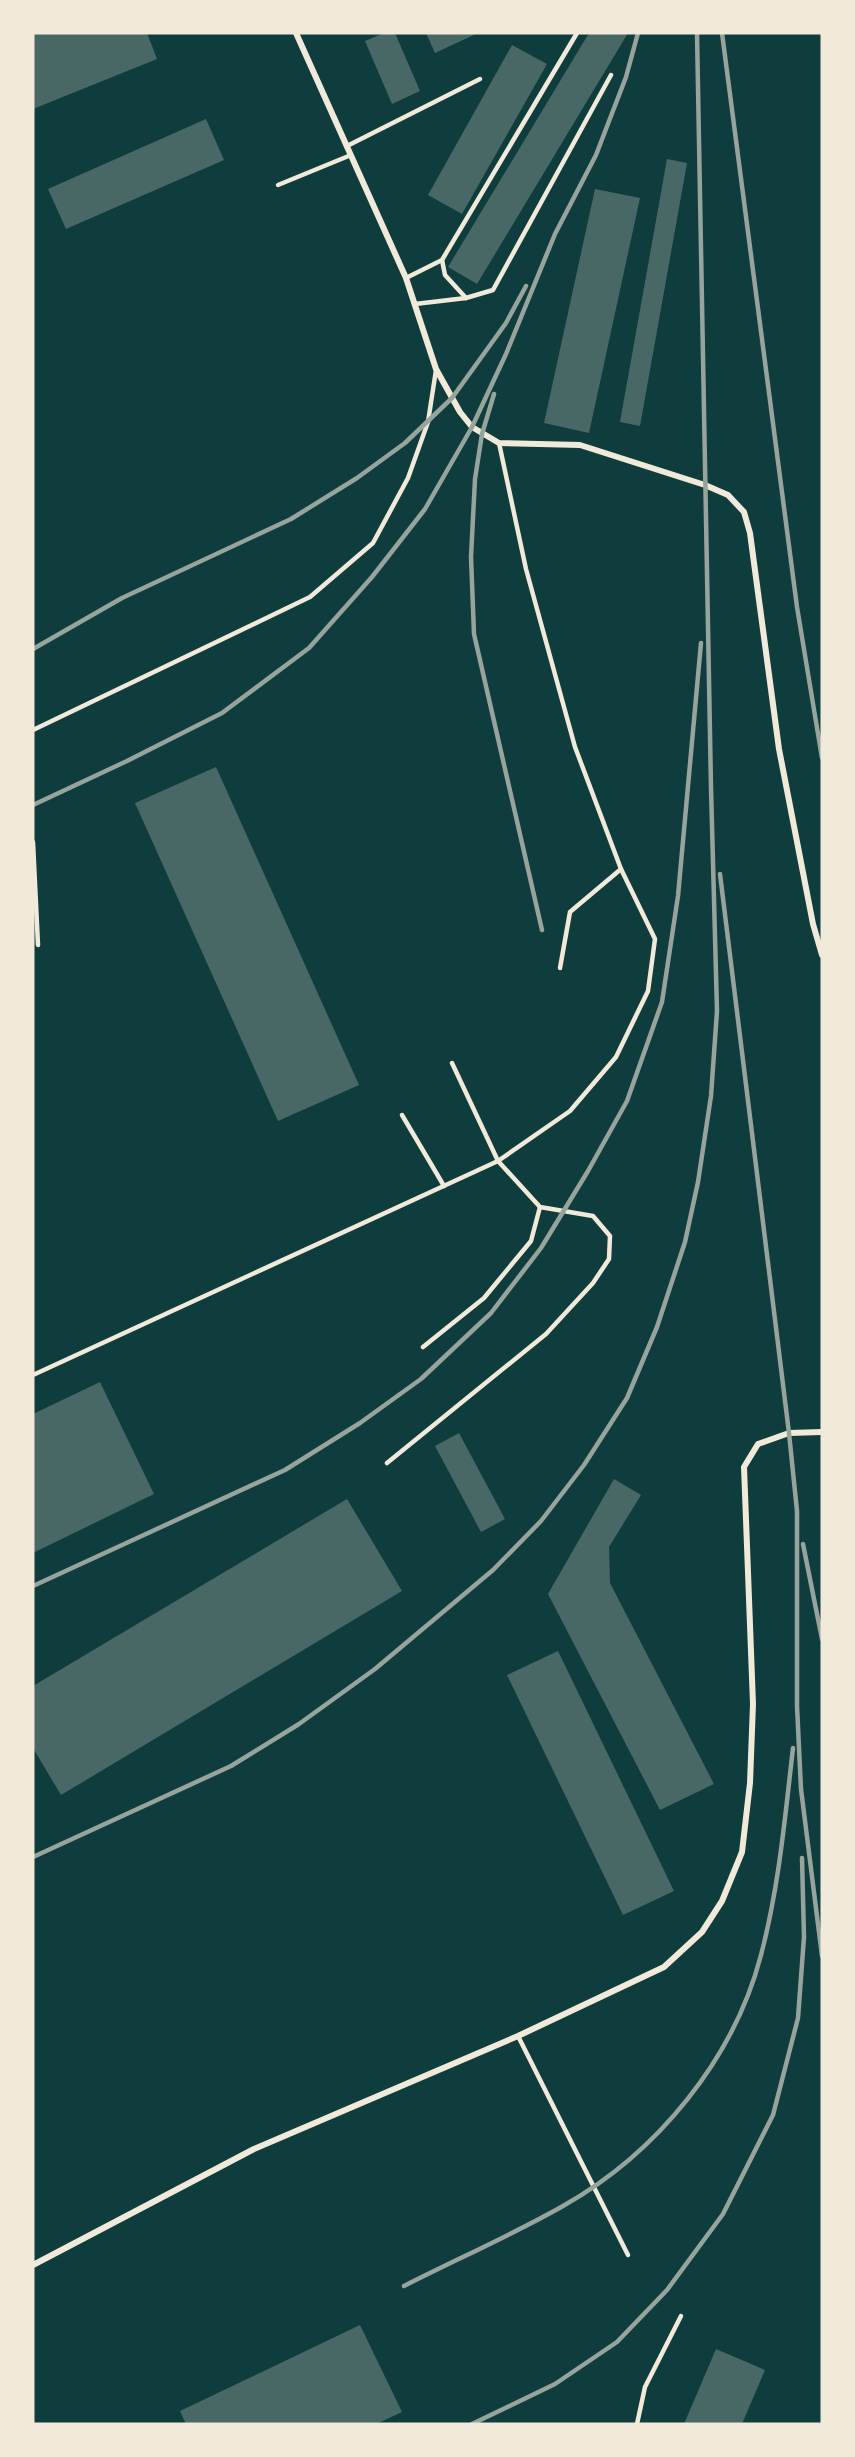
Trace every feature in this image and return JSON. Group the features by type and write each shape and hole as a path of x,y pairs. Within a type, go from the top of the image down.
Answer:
{"street":[{"path":"296,33 406,278 436,369 460,412 472,427 499,443 580,445 721,492 728,495 744,512 750,533 779,749 813,924 822,955"},
{"path":"33,2265 254,2149 518,2036 664,1967 702,1932 722,1901 742,1852 750,1783 753,1704 744,1467 758,1444 789,1433 822,1432"}],"lane":[{"path":"406,278 442,260 577,33"},
{"path":"415,304 466,298 493,290 611,75"},
{"path":"347,146 480,79"},
{"path":"278,186 351,155"},
{"path":"442,260 446,275 466,298"},
{"path":"33,729 310,597 373,543 408,478 428,422 436,369"},
{"path":"33,1375 498,1161 570,1111 616,1057 648,991 655,939 621,869 575,747 526,569 499,443"},
{"path":"33,842 38,945"},
{"path":"560,969 570,912 621,869"},
{"path":"387,1463 546,1334 593,1283 609,1258 610,1236 593,1216 540,1207 498,1161 452,1063"},
{"path":"402,1115 444,1186"},
{"path":"423,1347 491,1290 531,1241 540,1207"},
{"path":"518,2036 628,2255"},
{"path":"637,2424 645,2387 681,2316"}],"building":[{"path":"33,33 147,33 157,59 33,109"},
{"path":"384,33 395,33 420,91 392,104 365,41"},
{"path":"426,33 478,33 435,53"},
{"path":"589,33 628,33 477,284 448,267"},
{"path":"512,45 547,64 462,214 428,195"},
{"path":"206,119 224,160 66,229 48,189"},
{"path":"667,159 687,163 640,426 620,422"},
{"path":"595,189 640,198 589,433 544,423"},
{"path":"216,767 359,1085 278,1121 135,803"},
{"path":"100,1382 154,1494 33,1553 33,1414"},
{"path":"459,1433 505,1519 481,1532 435,1446"},
{"path":"614,1479 641,1495 609,1547 610,1583 714,1784 660,1810 548,1594"},
{"path":"347,1499 402,1591 61,1795 33,1748 33,1686"},
{"path":"558,1651 674,1891 623,1915 507,1675"},
{"path":"360,2325 402,2412 376,2424 186,2424 180,2411"},
{"path":"716,2349 765,2370 742,2424 684,2424"}],"railway":[{"path":"33,805 222,713 309,648 372,577 425,509 472,427 506,354 555,234 596,155 626,77 638,33"},
{"path":"33,1857 231,1766 299,1724 375,1669 493,1570 541,1521 584,1465 627,1398 657,1327 685,1242 698,1182 711,1096 717,1011 697,33"},
{"path":"722,33 797,607 822,758"},
{"path":"33,649 122,598 291,519 357,478 405,443 452,398 506,323 526,286"},
{"path":"494,394 482,434 475,479 471,557 474,634 542,930"},
{"path":"33,1586 285,1470 360,1423 421,1379 491,1313 541,1248 627,1101 662,1002 678,896 701,643"},
{"path":"720,874 797,1511 797,1706 801,1789 822,1956"},
{"path":"803,1544 822,1639"},
{"path":"404,2286 544,2217 597,2184 630,2159 660,2131 687,2100 732,2031 749,1993 761,1955 777,1878 793,1748"},
{"path":"472,2424 555,2384 617,2342 667,2290 723,2214 773,2115 798,2018 804,1937 802,1858"}]}
